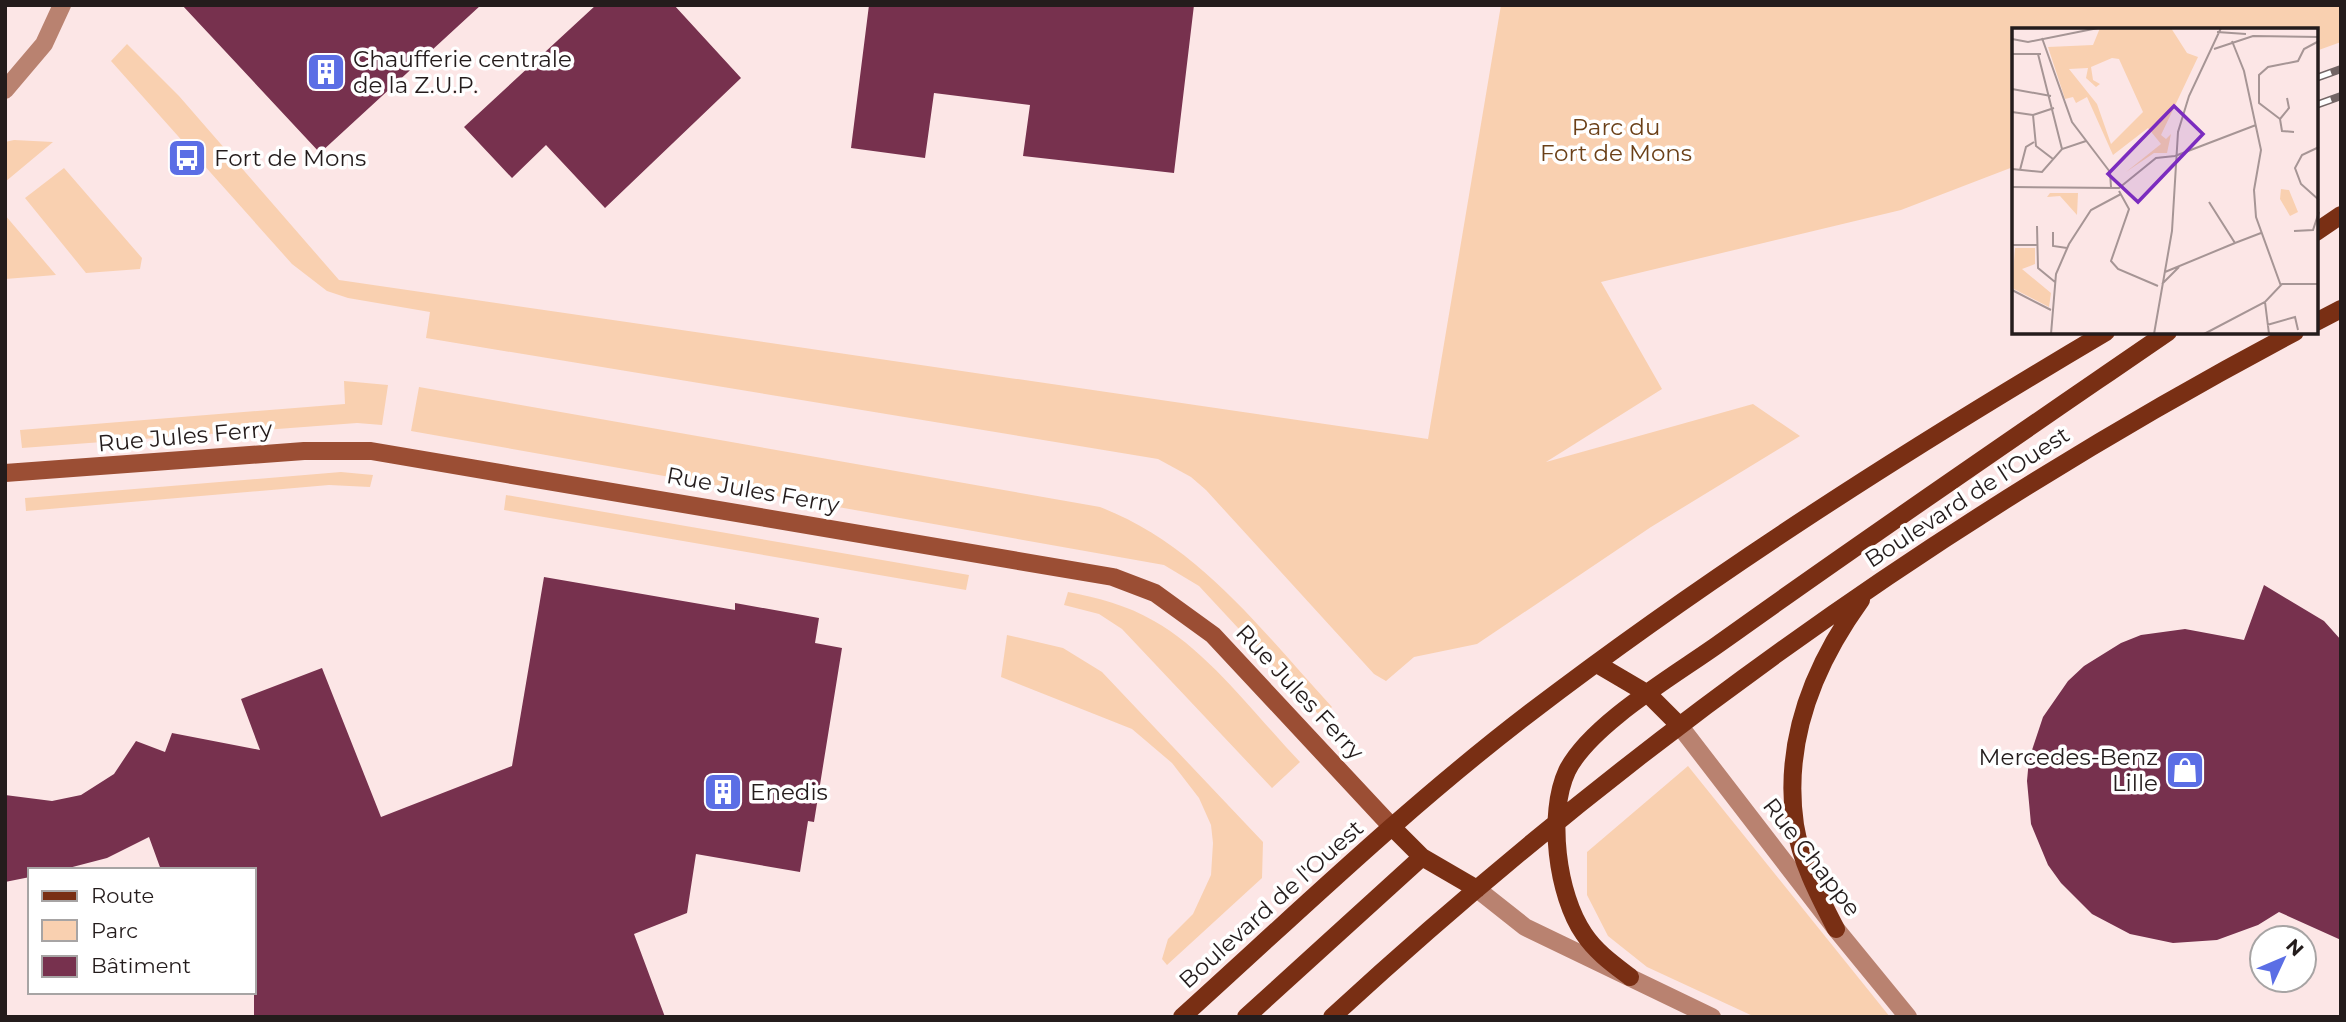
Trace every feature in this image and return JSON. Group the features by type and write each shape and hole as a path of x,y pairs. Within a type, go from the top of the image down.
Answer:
{"main road":[{"path":"2318,221 2341,213"},
{"path":"2318,230 2341,213"},
{"path":"2318,320 2341,309"},
{"name":"Boulevard de l'Ouest","path":"1182,1017 1392,827 1524,717 1831,503 2103,334"},
{"path":"1630,977 1596,950 1574,915 1561,871 1557,823 1561,788 1579,752 1591,739 1648,694 1831,563 2165,334"},
{"name":"Boulevard de l'Ouest","path":"1332,1017 1477,889 1679,725 1868,590 1955,530 2062,465 2217,374 2291,334"},
{"name":"Rue Jules Ferry","path":"5,473 304,451 371,451 1113,577 1155,593 1213,635 1392,827"},
{"path":"1836,929 1813,882 1796,826 1793,796 1796,741 1824,656 1868,590"},
{"path":"1597,664 1648,694 1679,725"},
{"name":"Boulevard de l'Ouest","path":"1392,827 1422,857 1477,889"},
{"path":"1245,1017 1422,857"}],"street":[{"path":"5,90 44,44 62,5"},
{"name":"Rue Chappe","path":"1679,725 1836,929 1908,1017"},
{"path":"1477,889 1525,927 1712,1017"}],"green space":[{"name":"Parc du Fort de Mons","path":"1501,5 2341,5 2341,42 2318,50 2318,28 2012,28 2012,167 1901,210 1601,282 1662,389 1546,462 1753,404 1800,436 1651,527 1477,644 1414,657 1386,681 1374,674 1206,490 1191,477 1158,459 426,338 430,312 348,298 327,291 292,264 111,61 127,44 179,96 339,280 1428,439"},
{"path":"5,142 53,142 5,182"},
{"path":"64,168 142,258 140,269 86,273 25,198"},
{"path":"5,215 56,275 5,279"},
{"path":"344,381 388,385 382,425 357,423 22,448 20,430 345,404"},
{"path":"419,387 1100,507 1136,523 1198,567 1254,620 1332,707 1321,717 1199,586 1164,565 411,431"},
{"path":"341,472 373,475 370,487 329,485 26,511 25,498"},
{"path":"506,495 969,575 966,590 504,510"},
{"path":"1068,592 1123,606 1144,615 1174,634 1213,667 1300,762 1272,788 1122,629 1099,614 1064,605"},
{"path":"1007,635 1063,648 1102,672 1263,842 1262,878 1167,965 1162,959 1168,939 1193,914 1211,875 1211,825 1199,798 1172,763 1132,729 1001,677"},
{"path":"1688,766 1890,1017 1755,1017 1647,967 1608,936 1587,895 1587,852"}],"building":[{"name":"Chaufferie centrale de la Z.U.P.","path":"182,5 481,5 320,153"},
{"path":"596,5 674,5 741,78 605,208 546,145 512,178 464,127"},
{"path":"869,5 1194,5 1174,173 1023,156 1030,105 934,93 925,158 851,148"},
{"path":"544,577 735,610 735,603 819,618 815,643 842,648 814,822 808,821 800,872 696,854 687,913 634,934 665,1017 254,1017 256,868 160,868 149,837 107,858 69,868 28,868 28,877 5,882 5,795 52,801 81,795 114,774 136,741 165,752 172,733 260,750 241,699 322,668 381,817 512,766"},
{"name":"Mercedes-Benz Lille","path":"2264,585 2324,621 2341,640 2341,940 2318,930 2318,924 2306,924 2279,912 2260,924 2248,924 2248,929 2217,940 2173,943 2130,934 2092,914 2061,883 2048,865 2031,824 2027,781 2029,759 2043,717 2068,681 2084,666 2121,643 2141,635 2185,629 2244,640"}],"railway":[{"path":"2318,77 2341,69"},
{"path":"2318,104 2341,96"}],"place":[{"name":"Chaufferie centrale de la Z.U.P.","path":"326,72"},
{"name":"Fort de Mons","path":"187,158"},
{"name":"Mercedes-Benz Lille","path":"2185,770"},
{"name":"Enedis","path":"723,792"}]}
